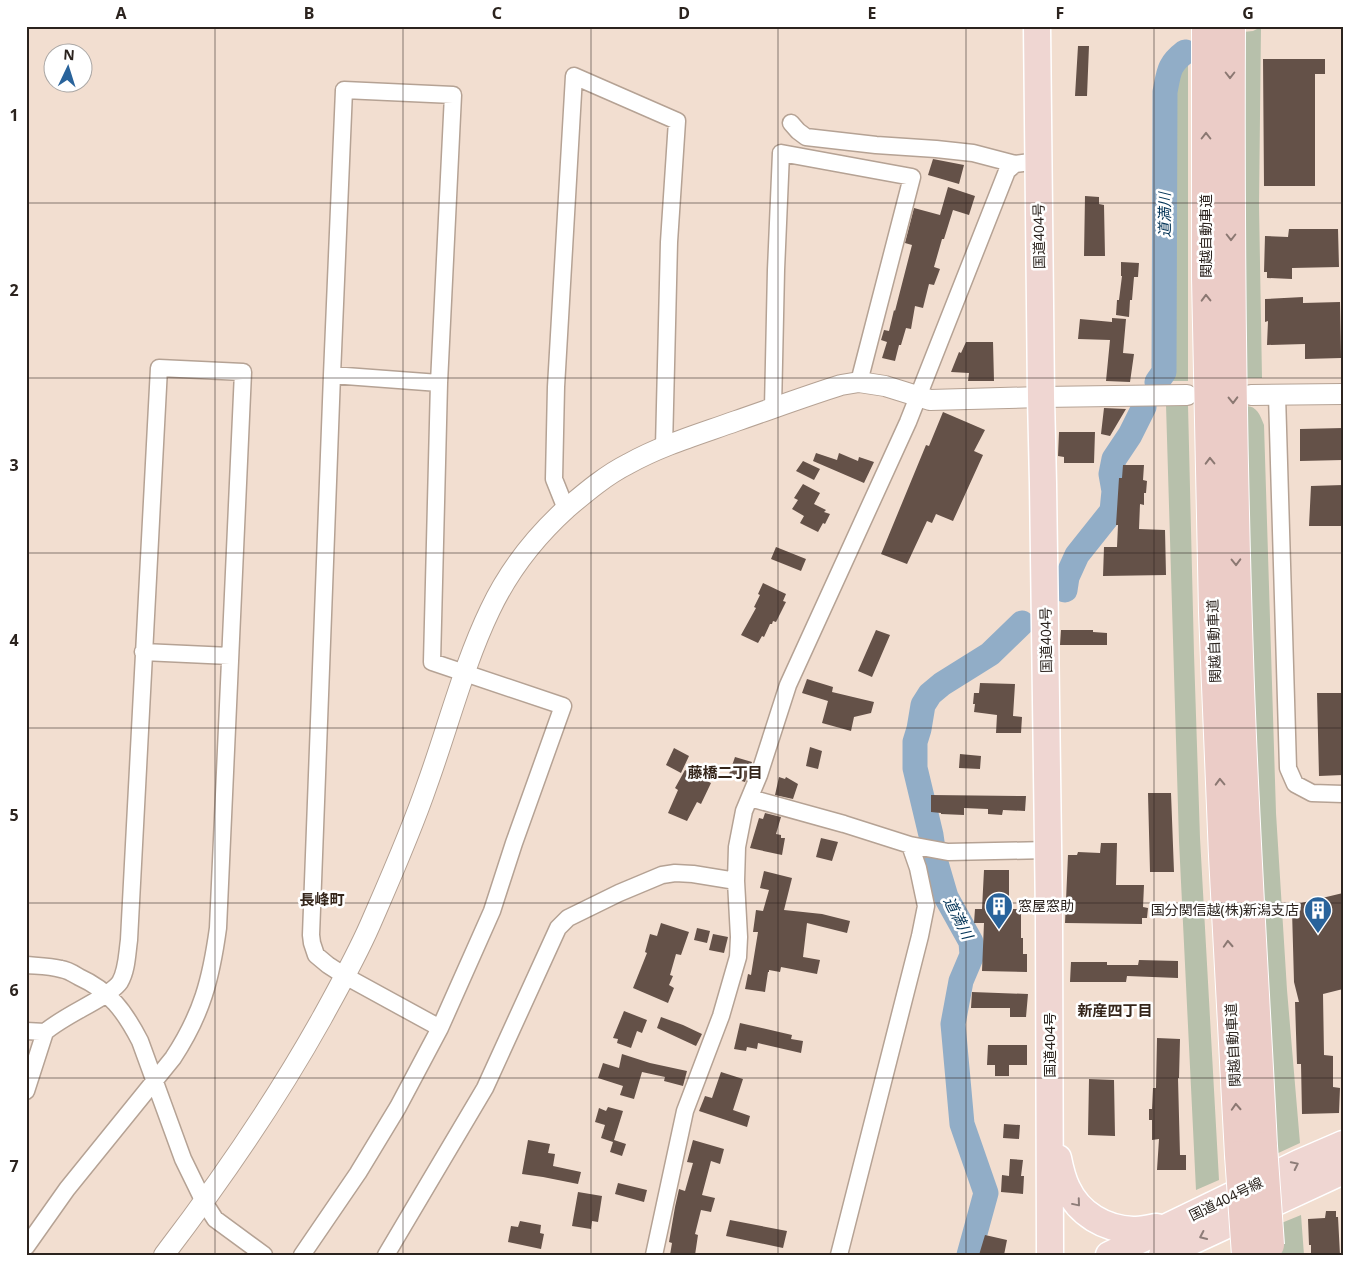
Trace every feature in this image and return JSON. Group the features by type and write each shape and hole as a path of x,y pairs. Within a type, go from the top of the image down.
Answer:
{"highway":[{"name":"国道404号","path":"1037,26 1027,163 1041,397 1044,502 1050,1255"},
{"name":"関越自動車道","path":"1206,26 1206,277 1213,612 1222,846 1262,1252"},
{"name":"関越自動車道","path":"1231,26 1231,285 1239,658 1244,777 1251,1151"},
{"path":"1050,1125 1062,1178 1067,1189 1081,1208 1091,1217 1114,1228 1135,1230 1173,1225"},
{"name":"国道404号線","path":"1109,1255 1299,1163 1343,1144"},
{"name":"国道404号線","path":"1162,1255 1343,1171"}],"street":[{"path":"566,509 554,479 556,387 574,76 677,121 669,242 664,447"},
{"path":"302,1255 358,1173 398,1107 440,1028 492,911 563,706 432,662 439,383 453,95 344,90 311,934 316,954 328,965 440,1028"},
{"path":"791,124 806,138 973,153 1027,163"},
{"path":"773,408 781,153 912,177 859,382"},
{"path":"654,1255 685,1112 721,1016 738,957 737,847 744,812 759,775 788,684 908,422 1007,171 1027,163"},
{"path":"26,1091 45,1032 115,988 120,982 127,962 159,368 243,372 220,894 214,957 207,988 200,1010 187,1038 155,1081 67,1189 26,1247"},
{"path":"332,375 439,383"},
{"path":"164,1255 204,1202 268,1109 305,1049 345,976 368,928 426,789 465,672 491,608 513,571 550,524 566,509 598,483 627,464 664,447 841,385 859,382 885,386 930,400 1187,395"},
{"path":"1251,395 1343,394"},
{"path":"1277,395 1288,768 1295,784 1312,793 1343,794"},
{"path":"143,652 230,656"},
{"path":"750,798 844,824 910,845 948,852 1048,850"},
{"path":"839,1255 918,946 926,906 918,868 910,845"},
{"path":"386,1255 485,1088 558,928 568,918 619,893 662,875 675,873 693,874 736,881"},
{"path":"26,965 63,969 88,980 107,994 121,1008 132,1024 140,1041 183,1159 204,1202 215,1219 264,1255"},
{"path":"26,1031 45,1032"}],"green space":[{"path":"1261,27 1259,205 1262,378 1245,378 1243,32 1253,31"},
{"path":"1188,56 1188,381 1167,381 1168,92 1171,75 1175,66"},
{"path":"1166,405 1188,405 1200,838 1219,1180 1196,1190 1179,841"},
{"path":"1246,406 1255,409 1264,425 1276,813 1287,990 1300,1143 1274,1155 1252,731"},
{"path":"1301,1215 1304,1255 1281,1255 1279,1224"}],"building":[{"path":"1078,46 1089,46 1087,96 1075,96"},
{"path":"1263,59 1325,59 1325,74 1315,74 1315,186 1264,186"},
{"path":"933,159 964,165 959,184 928,175"},
{"path":"948,187 975,196 969,215 953,210 934,267 940,269 934,285 929,284 923,308 915,306 911,329 906,328 895,361 882,358 887,342 881,340 884,330 889,331 912,245 905,243 914,208 940,215"},
{"path":"1085,196 1099,197 1099,204 1104,205 1105,256 1084,256"},
{"path":"1289,229 1338,229 1339,267 1292,268 1292,279 1267,278 1267,272 1264,272 1265,236 1288,237"},
{"path":"1121,262 1139,263 1138,277 1134,277 1129,317 1116,315 1122,276"},
{"path":"1303,297 1303,303 1340,302 1341,358 1305,359 1305,344 1267,345 1268,321 1265,322 1265,299"},
{"path":"1112,318 1126,319 1123,353 1134,354 1130,382 1106,381 1110,340 1078,339 1080,319 1112,322"},
{"path":"966,342 993,342 994,381 968,381 969,373 951,372 959,352 961,353"},
{"path":"1104,408 1126,409 1110,436 1101,434"},
{"path":"943,412 985,430 974,451 983,455 953,521 936,514 932,523 927,521 907,564 881,554 926,445 929,446"},
{"path":"1343,428 1343,460 1300,461 1300,429"},
{"path":"1059,432 1095,432 1094,463 1064,463 1064,457 1058,456"},
{"path":"816,453 837,460 839,453 858,461 859,457 874,462 864,483 813,461"},
{"path":"803,461 820,469 814,480 796,471"},
{"path":"1123,465 1144,465 1143,480 1147,481 1144,505 1140,504 1139,529 1165,530 1166,575 1103,576 1104,547 1117,547 1118,525 1116,525 1119,478 1122,478"},
{"path":"803,484 820,493 814,504 830,514 818,532 800,523 804,516 792,509 798,500 794,498"},
{"path":"1343,485 1343,526 1309,526 1311,486"},
{"path":"776,547 806,559 801,571 771,559"},
{"path":"763,583 786,594 783,601 786,602 776,622 773,621 770,624 764,637 762,636 758,643 741,635 756,608 754,607"},
{"path":"876,630 890,635 872,677 858,671"},
{"path":"1061,630 1093,630 1093,632 1107,633 1107,645 1060,645"},
{"path":"807,679 833,687 832,692 874,702 871,713 854,717 851,731 822,723 828,701 802,693"},
{"path":"980,683 1015,684 1013,716 1022,717 1021,733 996,733 997,715 974,712 974,693 979,693"},
{"path":"1317,693 1343,693 1343,775 1319,776"},
{"path":"810,747 822,751 818,769 806,766"},
{"path":"674,748 689,756 681,773 666,765"},
{"path":"960,754 981,756 980,769 959,768"},
{"path":"735,757 752,762 745,782 728,777"},
{"path":"685,770 711,783 701,804 697,802 687,821 668,813 678,790 675,788"},
{"path":"779,777 785,779 786,777 798,784 793,799 775,795"},
{"path":"1148,793 1171,793 1174,872 1150,872"},
{"path":"931,795 1026,796 1025,811 1003,810 1002,815 988,814 988,809 964,808 964,815 941,814 931,812"},
{"path":"765,813 781,817 776,834 781,835 781,838 785,838 782,855 750,848 759,818 763,819"},
{"path":"821,838 838,842 832,861 816,857"},
{"path":"1101,843 1117,843 1116,885 1144,885 1143,907 1148,908 1147,918 1142,918 1142,924 1065,923 1068,855 1077,855 1078,852 1100,853"},
{"path":"984,870 1009,870 1009,909 1021,909 1021,938 1023,938 1023,954 1027,954 1027,972 982,971 984,923 974,923 975,909 982,909"},
{"path":"764,871 792,878 784,910 822,914 850,921 847,933 807,923 803,957 820,960 817,974 781,967 780,972 769,970 765,992 745,989 748,974 751,975 758,932 753,932 756,910 763,911 769,890 760,888"},
{"path":"1343,893 1343,989 1323,994 1324,1055 1333,1056 1333,1087 1340,1088 1339,1113 1302,1114 1301,1064 1297,1064 1295,1002 1299,1002 1294,982 1292,910 1299,908 1297,904"},
{"path":"661,923 689,932 681,955 676,954 670,975 673,976 669,985 674,988 668,1003 633,988 647,953 645,952 650,934 657,936"},
{"path":"697,928 710,931 707,943 694,940"},
{"path":"713,934 728,937 724,953 709,950"},
{"path":"1139,960 1178,961 1178,978 1127,976 1126,982 1070,982 1071,962 1107,962 1107,965 1138,965"},
{"path":"972,992 1028,994 1026,1017 1010,1017 1010,1008 971,1008"},
{"path":"624,1011 647,1020 642,1033 637,1031 631,1048 617,1043 618,1039 613,1038"},
{"path":"661,1017 702,1034 696,1046 657,1028"},
{"path":"740,1023 792,1035 791,1039 803,1041 801,1053 758,1043 757,1049 747,1047 746,1051 734,1049"},
{"path":"1157,1038 1180,1039 1178,1078 1180,1155 1186,1155 1186,1170 1157,1170 1159,1139 1152,1140 1152,1120 1149,1120 1149,1109 1152,1109 1153,1088 1156,1088"},
{"path":"988,1045 1027,1045 1027,1065 1009,1065 1009,1076 995,1076 995,1065 987,1065"},
{"path":"622,1054 650,1063 687,1071 683,1086 664,1081 665,1077 642,1072 634,1099 620,1095 623,1086 598,1078 603,1063 619,1068"},
{"path":"721,1072 743,1079 733,1110 750,1116 747,1127 699,1111 705,1096 712,1098"},
{"path":"1089,1079 1114,1080 1115,1136 1088,1135"},
{"path":"608,1107 623,1111 614,1140 626,1144 622,1156 610,1152 613,1142 601,1138 605,1125 595,1122 599,1108 606,1111"},
{"path":"1004,1124 1020,1125 1019,1139 1003,1138"},
{"path":"528,1140 550,1144 548,1153 555,1154 553,1166 581,1172 578,1184 522,1174"},
{"path":"693,1140 724,1149 720,1164 711,1161 702,1195 715,1198 711,1212 701,1210 695,1234 698,1235 695,1255 670,1255 672,1243 669,1242 679,1189 685,1191 693,1163 687,1162"},
{"path":"1010,1159 1023,1160 1021,1176 1024,1176 1023,1194 1001,1192 1002,1175 1009,1176"},
{"path":"618,1183 647,1190 644,1202 615,1194"},
{"path":"578,1192 602,1196 598,1222 592,1221 591,1229 572,1226"},
{"path":"1326,1211 1336,1211 1336,1217 1338,1217 1340,1255 1311,1255 1308,1219 1325,1218"},
{"path":"730,1220 787,1231 783,1248 726,1236"},
{"path":"520,1221 541,1225 540,1233 544,1234 541,1249 508,1242 511,1226 518,1227"},
{"path":"985,1235 1007,1240 1004,1255 979,1255"}],"waterway":[{"name":"道満川","path":"1157,382 1164,372 1165,92 1172,65 1185,52"},
{"name":"道満川","path":"1065,590 1067,577 1077,555 1112,511 1114,491 1111,474 1114,459 1130,435 1144,407"},
{"name":"道満川","path":"969,1255 986,1193 962,1124 953,1024 961,981 972,955 971,942 946,897 934,856 915,768 915,742 923,705 930,694 942,684 990,654 1022,623"}],"place":[{"name":"窓屋窓助","path":"999,930"},
{"name":"国分関信越(株)新潟支店","path":"1318,934"}],"district":[{"name":"藤橋二丁目","path":"725,773"},
{"name":"長峰町","path":"322,900"},
{"name":"新産四丁目","path":"1115,1011"}]}
